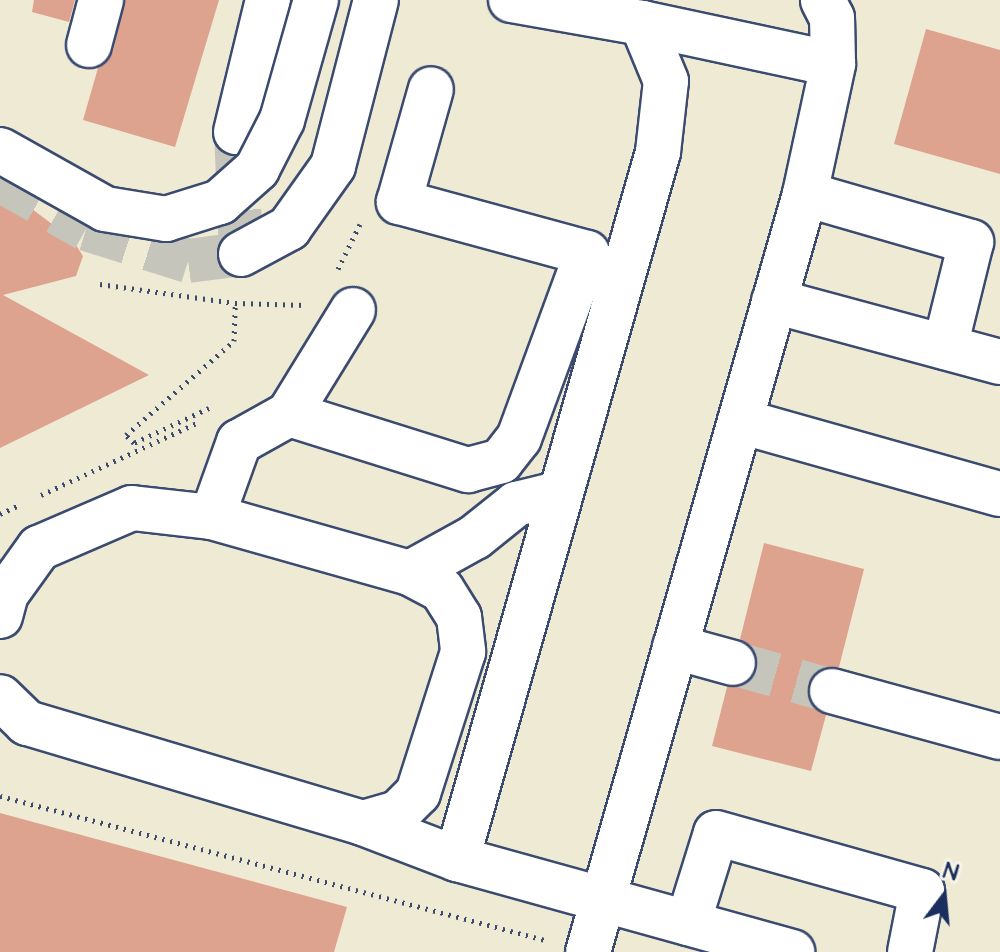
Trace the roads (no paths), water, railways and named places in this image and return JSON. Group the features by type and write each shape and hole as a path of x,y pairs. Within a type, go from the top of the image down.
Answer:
{"lane":[{"path":"89,45 101,0"},
{"path":"236,132 268,0"},
{"path":"0,150 105,209 166,219 220,202 257,169 282,120 316,0"},
{"path":"241,254 289,228 333,166 376,0"},
{"path":"511,0 642,23 833,64"},
{"path":"588,952 805,194 833,64 832,18 823,0"},
{"path":"457,859 658,152 666,81 642,23"},
{"path":"289,414 468,470 501,461 519,438 587,253 399,202 431,89"},
{"path":"805,194 971,242 945,347"},
{"path":"212,517 239,442 289,414 334,299"},
{"path":"774,301 1000,362"},
{"path":"740,421 1000,494"},
{"path":"410,573 475,537 516,504 561,493"},
{"path":"0,616 6,594 39,548 132,508 212,517 410,573 442,590 459,617 463,652 418,793 398,813 363,823"},
{"path":"675,647 733,663"},
{"path":"832,691 1000,737"},
{"path":"0,697 27,723 363,823 457,859 792,952"},
{"path":"688,923 716,833 922,891 910,952"}],"tunnel":[{"path":"0,180 86,229 188,261 241,254 236,132"},
{"path":"733,663 832,691"}]}
